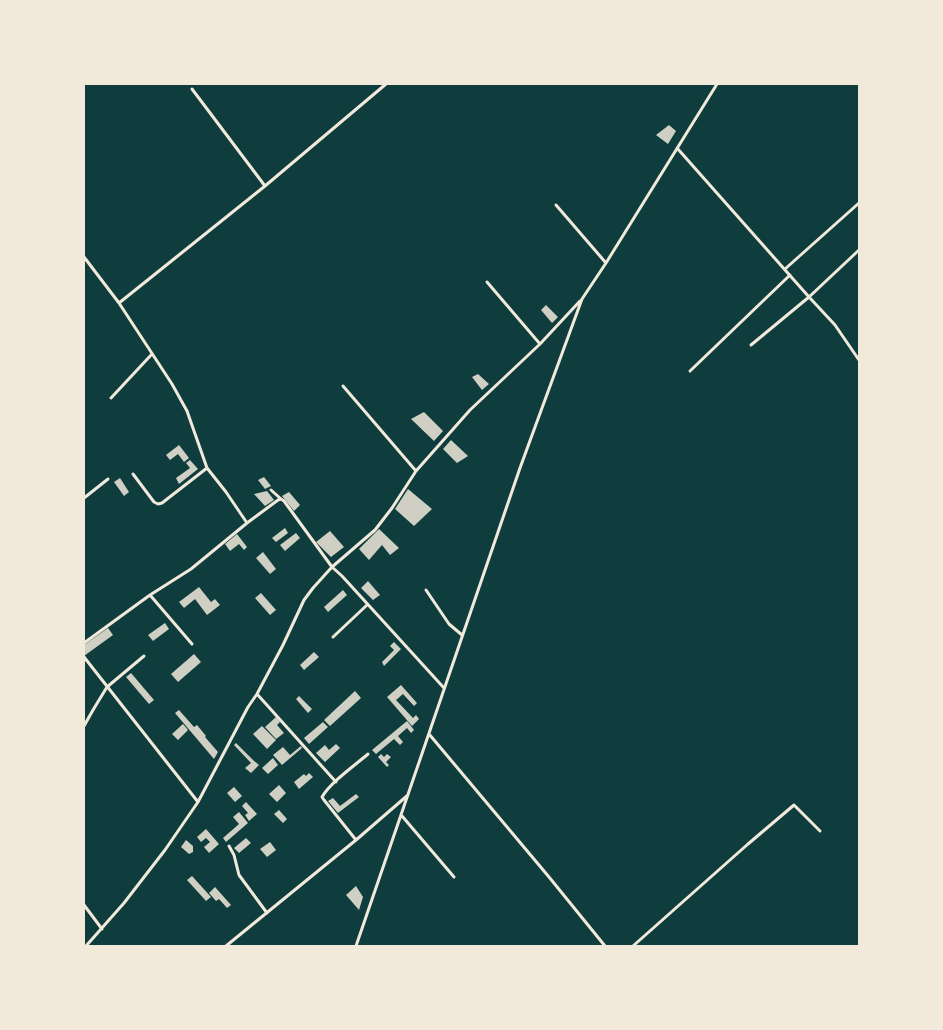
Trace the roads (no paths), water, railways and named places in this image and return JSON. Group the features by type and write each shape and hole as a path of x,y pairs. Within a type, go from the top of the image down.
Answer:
{"street":[{"path":"119,304 265,186 386,84"},
{"path":"86,946 124,903 165,850 198,802 248,706 283,645 304,600 332,567 375,530 416,472 470,410 540,344 582,299 717,84"},
{"path":"192,89 265,186"},
{"path":"676,148 835,324 859,360"},
{"path":"785,269 859,203"},
{"path":"556,204 606,263"},
{"path":"751,345 809,297 859,250"},
{"path":"84,257 119,304 172,384 187,411 207,468 247,523"},
{"path":"690,371 790,275"},
{"path":"487,282 540,344"},
{"path":"356,946 520,468 582,299"},
{"path":"111,398 152,354"},
{"path":"343,386 416,472"},
{"path":"133,474 154,502 158,504 162,503 207,468"},
{"path":"84,498 108,479"},
{"path":"270,490 280,500 284,501 332,567 444,688"},
{"path":"84,643 150,595 191,569 247,523 280,500"},
{"path":"426,590 450,624 462,635"},
{"path":"150,595 192,644"},
{"path":"333,637 367,604"},
{"path":"84,726 108,687 144,656"},
{"path":"84,657 198,802"},
{"path":"256,694 336,782"},
{"path":"429,733 605,946"},
{"path":"356,840 322,797 368,754"},
{"path":"226,946 408,795"},
{"path":"633,946 794,805 820,831"},
{"path":"401,815 454,877"},
{"path":"229,846 234,855 239,875 267,913"},
{"path":"84,905 102,930"}]}
